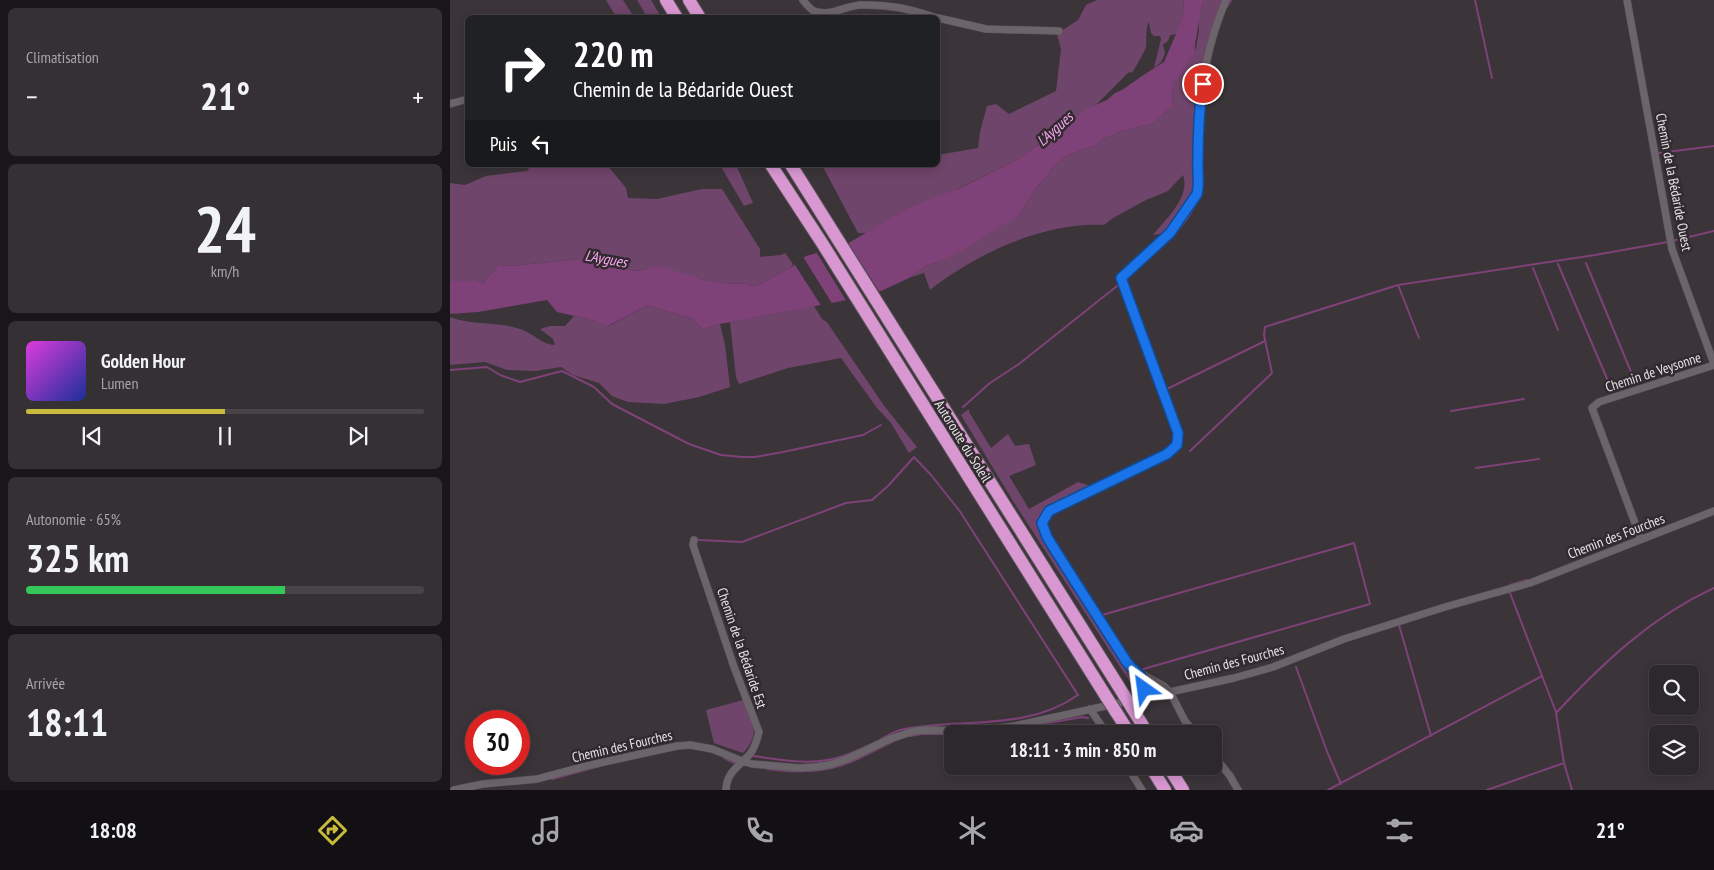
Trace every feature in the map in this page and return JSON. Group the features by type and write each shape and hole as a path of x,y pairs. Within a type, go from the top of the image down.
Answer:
{"highway":[{"path":"666,0 675,15"},
{"path":"689,0 698,15"},
{"name":"Autoroute du Soleil","path":"772,167 1124,725"},
{"name":"Autoroute du Soleil","path":"793,167 1142,725"},
{"path":"1156,775 1165,790"},
{"path":"1174,775 1183,790"}],"street":[{"path":"803,0 814,10 822,12 859,5 901,7 927,15"},
{"path":"1188,725 1170,692 1164,686 1131,668 1047,537 1042,523 1049,511 1167,454 1177,445 1178,433 1121,278 1170,233 1197,194 1200,103 1205,65 1213,32 1226,0"},
{"name":"Chemin de la Bédaride Ouest","path":"1627,0 1672,250 1714,365"},
{"path":"940,19 986,29 1059,31"},
{"path":"450,104 465,100"},
{"name":"Chemin de Veysonne","path":"1641,539 1592,408 1599,402 1714,365"},
{"name":"Chemin des Fourches","path":"454,790 484,784 537,779 645,752 690,745 712,749 742,761 800,768 821,766 847,759 890,739 914,731 974,731 1014,726 1234,678 1273,668 1344,639 1445,607 1530,583 1714,511"},
{"name":"Chemin de la Bédaride Est","path":"694,540 693,545 758,732 757,741 751,753 730,774 726,790"},
{"path":"1142,675 1144,680 1142,698"},
{"path":"1094,708 1102,725"},
{"path":"1222,766 1238,790"},
{"path":"1133,775 1142,790"}],"shaded area":[{"path":"606,0 623,0 633,15 615,15"},
{"path":"637,0 651,0 660,15 646,15"},
{"path":"1097,0 1184,0 1182,20 1177,34 1170,35 1167,42 1163,44 1165,54 1161,62 1154,68 1161,39 1160,36 1154,36 1151,33 1149,22 1145,49 1132,73 1129,72 1098,103 1075,118 1066,130 1036,146 1018,159 949,193 911,206 867,233 858,233 823,167 940,167 940,155 978,148 987,106 996,104 1009,114 1056,91 1061,49 1057,34 1078,20 1086,5"},
{"path":"1184,0 1204,0 1195,41 1194,56 1193,58 1190,57 1185,69 1173,84 1172,106 1154,123 1120,132 1101,140 1097,145 1068,155 1052,168 1046,178 1036,188 1019,215 965,249 939,262 928,265 909,278 881,291 842,301 702,329 693,319 648,305 608,326 557,312 547,300 478,312 450,314 450,281 477,281 484,283 498,265 511,266 579,259 618,265 633,271 645,270 650,267 663,267 708,281 733,284 745,283 754,287 790,268 806,256 847,244 911,206 960,188 1018,159 1036,146 1066,130 1075,118 1088,108 1107,100 1164,62 1182,20"},
{"path":"1204,0 1223,0 1211,32 1199,87 1193,193 1166,233 1153,235 1176,208 1180,200 1183,192 1183,175 1168,191 1146,200 1104,225 1081,225 1058,229 1012,242 969,264 930,290 924,273 909,278 928,265 939,262 1019,215 1036,188 1046,178 1052,168 1068,155 1097,145 1101,140 1120,132 1154,123 1172,106 1173,84 1196,48 1199,30 1198,17"},
{"path":"530,167 609,167 626,188 628,198 657,199 702,189 722,189 760,249 760,257 785,253 793,264 790,268 754,287 745,283 733,284 708,281 663,268 650,267 645,270 633,271 618,265 579,259 511,266 498,265 484,283 477,281 450,281 450,183 465,185 486,176 527,171"},
{"path":"721,167 737,167 753,203 744,206"},
{"path":"648,305 693,319 702,329 720,324 725,345 730,387 699,397 664,404 628,402 612,396 599,383 573,375 561,367 535,371 507,370 485,362 450,365 450,317 467,322 511,327 525,331 546,343 555,345 553,339 540,329 550,326 565,326 574,316 609,326"},
{"path":"814,306 885,407 917,447 909,453 891,423 877,408 841,358 788,368 739,384 736,377 730,322"},
{"path":"969,409 991,448 1008,434 1015,446 1029,444 1036,465 1009,476 1029,509 1078,482 1091,486 1044,511 1036,521 1042,534 1131,674 1142,683 1141,690 1133,687 1013,501 961,415"},
{"path":"743,700 752,721 754,734 749,746 743,753 714,743 706,710"}],"pier":[{"path":"847,241 880,293 847,302 815,250"},
{"path":"802,255 833,305 822,307 793,262"}],"waterway":[{"path":"1227,7 1231,0"},
{"path":"1475,0 1492,78"},
{"path":"1659,153 1714,146"},
{"path":"1124,281 1176,232 1193,210 1198,198"},
{"path":"1672,241 1714,231"},
{"path":"1190,451 1272,373 1264,335 1265,327 1398,285 1668,242"},
{"path":"1586,263 1636,384"},
{"path":"1558,264 1614,395"},
{"path":"1533,268 1558,330"},
{"path":"1398,285 1419,338"},
{"path":"963,407 990,383 1019,364 1117,286"},
{"path":"1167,389 1265,341"},
{"path":"450,370 487,367 500,375 520,382 562,371 594,387 612,404 689,444 721,455 755,457 783,452 863,435 881,425"},
{"path":"1451,411 1524,399"},
{"path":"699,540 742,542 846,503 872,500 888,486 914,457 959,510 1078,695 1038,714 1016,719 927,726 901,730 835,759 800,762 753,756"},
{"path":"1476,468 1539,459"},
{"path":"1102,615 1354,543 1370,604 1140,670"},
{"path":"1510,585 1527,580"},
{"path":"1572,790 1564,763 1556,713 1610,659 1649,627 1669,613 1714,588"},
{"path":"1510,593 1556,712"},
{"path":"1399,625 1431,736"},
{"path":"1296,667 1341,784"},
{"path":"1328,790 1542,676"},
{"path":"1037,725 1082,717 1088,718"},
{"path":"910,736 944,734"},
{"path":"767,769 790,771 823,770 855,760 894,741"},
{"path":"724,758 735,763"},
{"path":"1487,790 1564,763"},
{"path":"552,779 600,766"}],"route":[{"path":"1144,689 1142,675 1131,668 1111,638 1047,537 1042,523 1049,511 1167,454 1177,445 1178,433 1121,278 1170,233 1197,194 1200,103 1203,84"}],"water label":[{"name":"L'Aygues","path":"1055,129"},
{"name":"L'Aygues","path":"606,259"}]}
